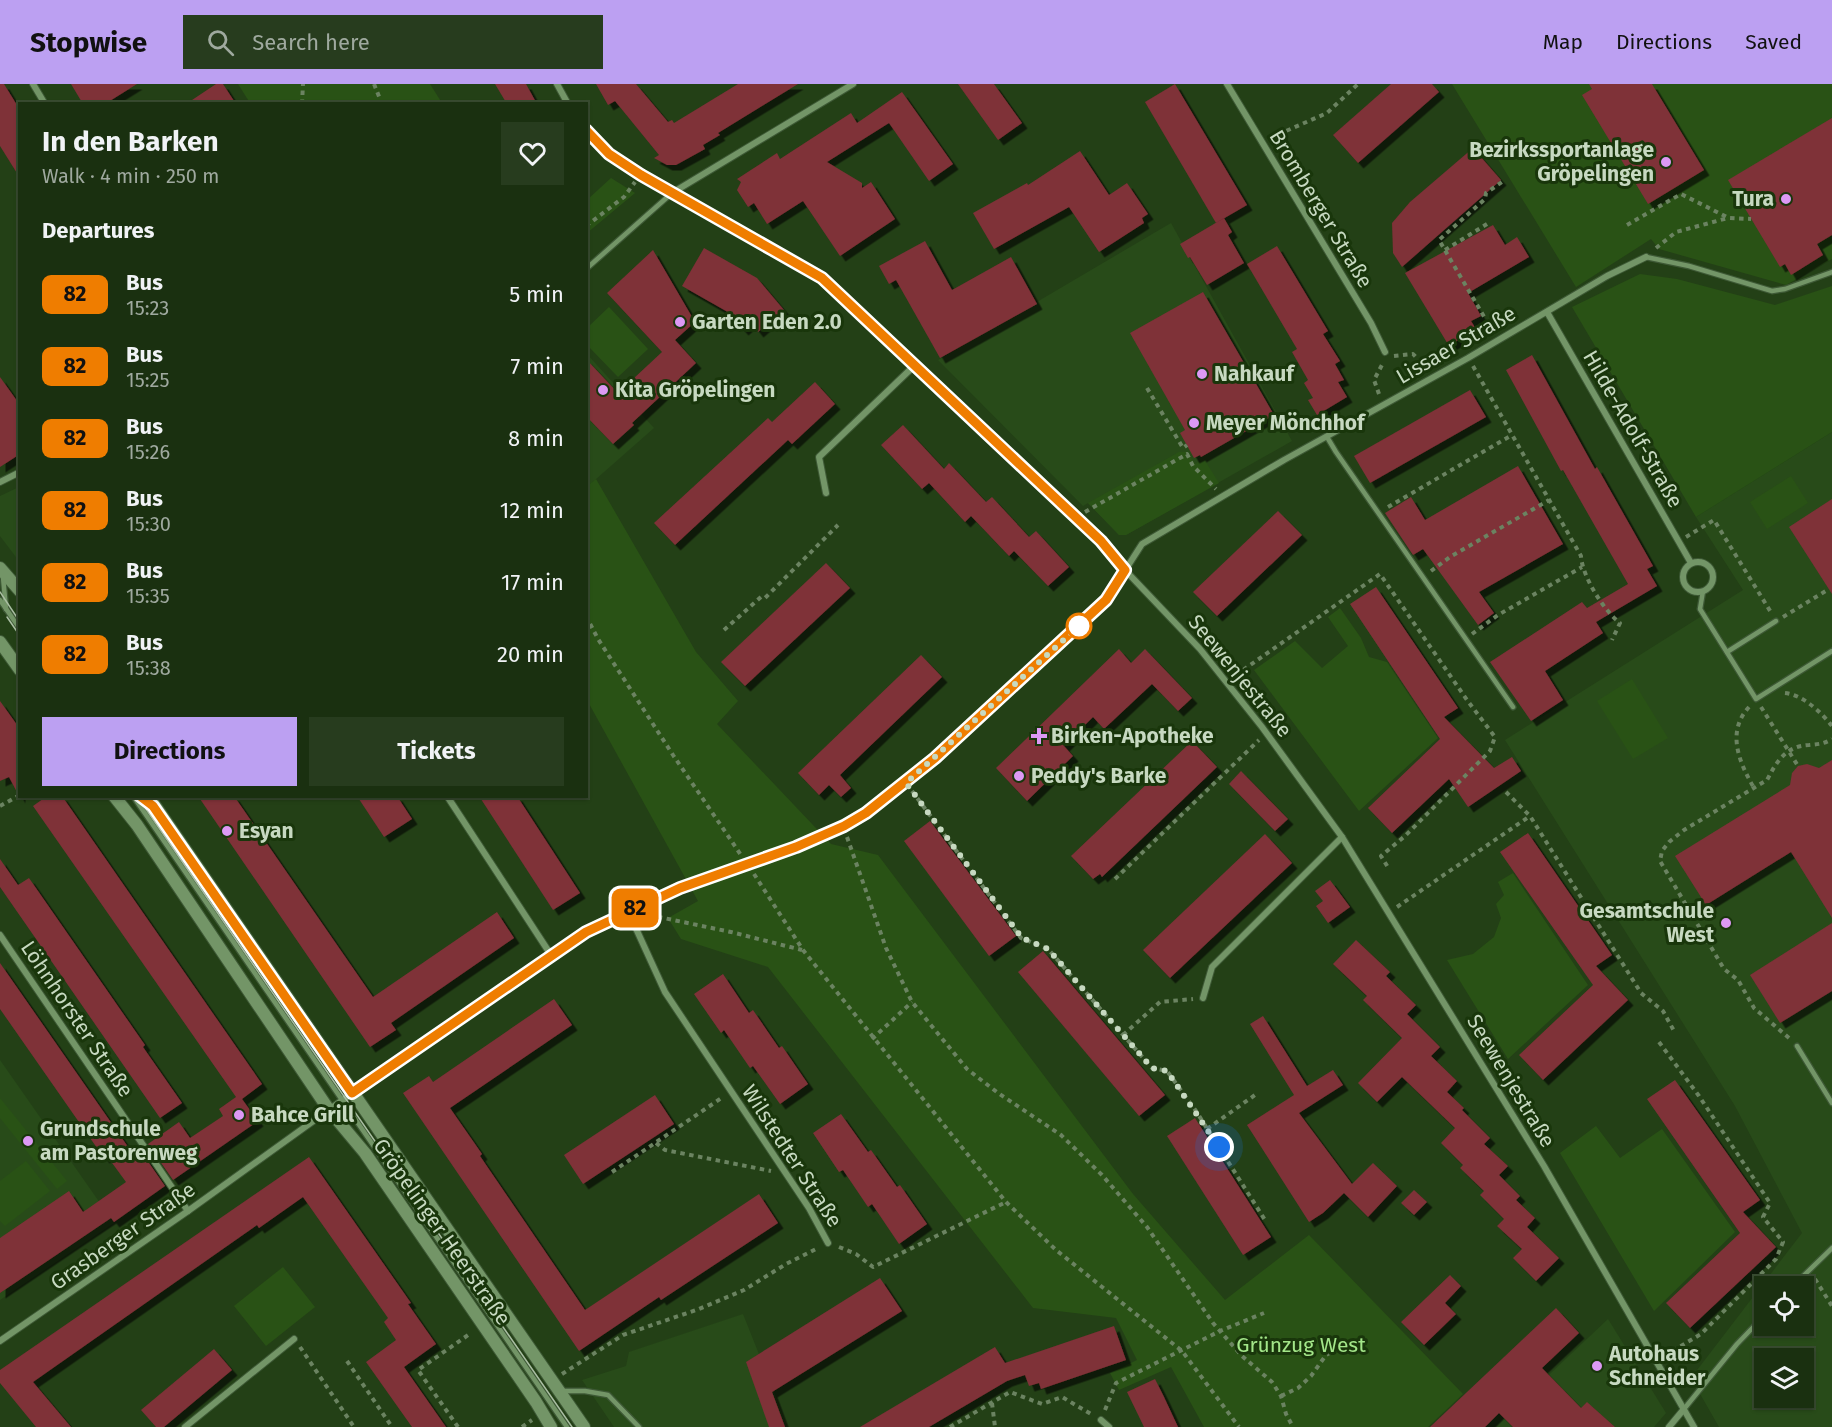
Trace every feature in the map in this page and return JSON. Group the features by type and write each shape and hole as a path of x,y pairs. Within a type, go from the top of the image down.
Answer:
{"main road":[{"path":"1,569 18,589"},
{"path":"0,642 18,667"},
{"name":"Gröpelinger Heerstraße","path":"116,798 137,825 329,1110 365,1153 551,1427"},
{"name":"Gröpelinger Heerstraße","path":"150,801 347,1097 584,1427"}],"street":[{"path":"33,84 44,102"},
{"path":"557,84 567,102"},
{"path":"672,193 853,84"},
{"name":"Bromberger Straße","path":"1227,84 1371,323 1385,352"},
{"name":"Seewenjestraße","path":"588,132 609,154 641,175 822,278 1101,541 1125,570 1200,649 1266,733 1342,837 1539,1158 1694,1427"},
{"name":"Lissaer Straße","path":"748,865 844,826 866,813 906,783 1106,600 1142,544 1607,276 1646,257"},
{"name":"Hilde-Adolf-Straße","path":"1547,312 1690,563 1705,563 1711,571 1712,580 1703,591"},
{"path":"826,493 819,458 915,365"},
{"path":"0,482 18,473"},
{"path":"1690,563 1684,570 1684,584 1692,591 1703,591"},
{"path":"448,798 551,955"},
{"path":"1203,998 1212,967 1342,837"},
{"name":"Grasberger Straße","path":"0,1341 586,932 680,888 748,865"},
{"name":"Wilstedter Straße","path":"628,911 665,992 809,1208 828,1243"},
{"name":"Löhnhorster Straße","path":"0,935 189,1211"},
{"path":"185,1427 294,1339"},
{"path":"1669,1427 1684,1409"},
{"path":"1101,1420 1110,1427"}],"lane":[{"path":"588,268 672,193"},
{"path":"1646,257 1689,266 1772,291 1785,290 1832,272"},
{"path":"1328,436 1336,452 1513,707"},
{"path":"1,569 6,609"},
{"path":"1703,591 1700,609 1756,699 1832,651"},
{"path":"0,600 18,626"},
{"path":"1727,652 1776,621"},
{"path":"134,798 347,1097 567,1427"},
{"path":"1797,1046 1832,1103"},
{"path":"1804,1276 1832,1248"},
{"path":"1684,1409 1754,1326"},
{"path":"555,1385 608,1395 639,1427"}],"path":[{"path":"302,102 303,84"},
{"path":"374,84 381,102"},
{"path":"1262,142 1327,113 1358,84"},
{"path":"588,224 624,197 641,175"},
{"path":"1498,340 1439,240 1485,199 1486,194 1502,182"},
{"path":"1627,225 1681,194 1729,218"},
{"path":"1646,257 1676,232 1729,218 1751,219"},
{"path":"1445,250 1487,224"},
{"path":"1385,352 1389,356 1413,354 1425,366 1432,378"},
{"path":"1383,406 1374,380 1385,359 1385,352"},
{"path":"1468,358 1581,556 1582,567 1609,615 1620,623 1612,640"},
{"path":"1147,388 1185,447 1193,466 1223,496"},
{"path":"1378,513 1512,435"},
{"path":"1076,518 1187,454"},
{"path":"1422,577 1450,557 1549,500"},
{"path":"1678,542 1714,520 1776,621 1829,589"},
{"path":"724,630 761,597 765,598 838,525"},
{"path":"1465,639 1498,615 1582,567"},
{"path":"1226,682 1380,574 1495,737 1490,751 1405,836 1381,856 1389,869"},
{"path":"588,620 660,736 748,865 803,951 872,1039 1006,1202 1056,1250 1182,1351 1239,1427"},
{"path":"1754,788 1742,766 1736,744 1736,730 1741,715 1756,699 1776,693 1792,694 1810,705 1832,726"},
{"path":"1756,699 1798,766"},
{"path":"1115,879 1266,733"},
{"path":"1797,1046 1754,1008 1738,980 1724,969 1660,861 1662,851 1669,842 1767,780 1788,750 1823,744 1832,739"},
{"path":"906,783 1022,938 1048,949 1152,1068 1167,1071 1265,1220"},
{"path":"1506,792 1530,816 1641,993 1663,1011 1674,1031"},
{"path":"0,806 18,796"},
{"path":"1388,912 1530,816"},
{"path":"844,826 886,948 912,1002 967,1069 998,1094 1061,1135 1102,1175 1147,1227 1220,1331 1242,1356 1272,1382 1281,1396 1286,1414 1293,1427"},
{"path":"628,911 731,932 803,951"},
{"path":"1123,1035 1160,1002 1203,998"},
{"path":"872,1039 912,1002"},
{"path":"1655,1360 1701,1334 1776,1259 1783,1242 1763,1217 1770,1203 1699,1096 1659,1042"},
{"path":"612,1172 731,1091"},
{"path":"1207,1129 1255,1095"},
{"path":"656,1143 665,1150 767,1171 783,1170"},
{"path":"828,1243 856,1254 873,1267 1006,1202"},
{"name":"Wilstedter Straße","path":"555,1385 623,1335 699,1309 744,1290 786,1264 828,1243"},
{"path":"1809,1271 1832,1306"},
{"path":"950,1427 1010,1392 1042,1404 1062,1397 1101,1420 1116,1383 1220,1331 1264,1313"},
{"path":"458,1427 418,1370 483,1324"},
{"path":"294,1339 354,1427"},
{"path":"1281,1396 1298,1388 1311,1376 1326,1355 1348,1342"},
{"path":"347,1361 392,1427"},
{"path":"992,1402 995,1427"}],"shaded area":[{"path":"1171,223 1292,441 1126,535 1119,535 1088,503 1083,506 938,360"},
{"name":"Kita Gröpelingen","path":"588,355 654,428 588,486"},
{"name":"Gesamtschule West","path":"1832,432 1832,1427 1719,1427 1691,1378 1754,1296 1754,1336 1814,1336 1814,1276 1769,1276 1802,1233 1735,1106 1505,740 1743,590 1696,517"},
{"path":"18,487 18,560 0,536 0,496"},
{"name":"Grundschule am Pastorenweg","path":"0,1060 114,1223 0,1300"},
{"path":"743,1314 788,1427 614,1427 582,1380 626,1366 629,1352"},
{"name":"Autohaus Schneider","path":"1608,1319 1666,1413 1654,1427 1494,1427"}],"green space":[{"path":"238,84 430,84 441,102 249,102"},
{"name":"Bezirkssportanlage Gröpelingen","path":"1452,84 1832,84 1832,259 1786,285 1659,249 1651,239 1576,287"},
{"path":"611,178 635,193 588,232 588,199"},
{"path":"1640,274 1677,279 1775,305 1832,286 1832,432 1696,517 1572,307"},
{"path":"609,307 648,349 618,377 588,346 588,327"},
{"path":"1179,452 1187,452 1195,464 1204,459 1219,483 1126,535 1119,535 1088,503"},
{"path":"1791,476 1808,503 1767,529 1750,502"},
{"name":"Grünzug West","path":"596,479 696,652 738,701 717,724 831,844 878,855 1133,1194 1225,1300 1309,1235 1463,1394 1428,1427 1204,1427 1171,1367 1119,1390 1110,1373 1137,1360 1116,1318 1033,1308 768,967 681,939 668,918 698,901 588,702 588,485"},
{"path":"1340,608 1361,638 1369,657 1387,662 1438,738 1359,811 1254,670 1295,641 1322,668 1348,646 1328,617"},
{"path":"1632,679 1668,738 1633,759 1597,701"},
{"path":"1513,873 1588,985 1508,1059 1447,960 1473,954 1494,937 1501,918 1496,904 1504,895 1498,882"},
{"path":"0,1098 67,1181 57,1189 0,1118"},
{"path":"1596,1126 1620,1158 1662,1129 1735,1232 1654,1311 1560,1153"},
{"path":"26,1161 50,1191 5,1226 0,1221 0,1181"},
{"path":"283,1267 315,1307 266,1346 234,1306"}],"building":[{"path":"0,84 4,84 18,107 18,175 0,146"},
{"path":"71,84 137,84 108,102 82,102"},
{"path":"216,84 223,84 235,102 189,102"},
{"path":"495,84 526,84 536,102 506,102"},
{"path":"596,84 636,84 668,122 672,120 674,123 738,84 798,84 718,133 720,135 703,145 705,149 676,165 667,165 654,158 659,155 615,101 608,105"},
{"path":"958,84 994,84 1022,123 998,140"},
{"path":"1175,84 1247,205 1216,223 1145,102"},
{"path":"1391,84 1432,84 1439,92 1358,163 1333,135"},
{"path":"1589,84 1652,84 1704,170 1648,204 1582,95 1592,89"},
{"path":"902,92 953,164 929,181 889,123 827,162 862,183 862,188 871,182 895,219 840,256 803,201 767,224 754,203 748,207 737,190 741,182 737,179 777,153 780,159 851,113 857,123"},
{"name":"Tura","path":"1832,118 1832,235 1817,244 1823,255 1791,275 1785,264 1780,267 1728,180"},
{"path":"1473,148 1501,180 1402,267 1393,253 1392,223 1410,202"},
{"path":"1080,151 1109,195 1127,183 1148,214 1142,218 1144,223 1099,252 1069,207 994,249 973,213 1027,183 1028,185"},
{"path":"1224,218 1232,232 1228,235 1244,263 1207,285 1180,244"},
{"path":"1493,225 1505,245 1517,237 1529,257 1468,293 1481,316 1471,321 1476,329 1449,346 1405,273"},
{"path":"925,241 952,290 1011,257 1037,304 940,358 896,280 889,284 879,266"},
{"path":"1277,246 1328,331 1323,334 1340,361 1335,364 1344,380 1338,382 1347,397 1317,415 1308,400 1313,398 1304,383 1308,380 1292,352 1297,349 1247,264"},
{"path":"704,248 757,278 784,310 758,332 751,323 743,330 726,311 682,286"},
{"path":"653,250 695,322 675,340 696,363 613,444 588,418 588,361 618,393 662,352 607,293"},
{"path":"1203,292 1274,415 1201,457 1200,455 1194,458 1180,433 1185,430 1130,333"},
{"path":"1532,355 1595,469 1597,467 1653,566 1647,569 1657,586 1596,622 1603,633 1545,671 1563,700 1531,721 1490,662 1582,602 1587,608 1628,584 1563,470 1561,471 1506,370"},
{"path":"0,377 18,402 18,455 0,467"},
{"path":"815,382 835,404 792,444 788,440 675,545 654,523 768,418 772,422"},
{"path":"1470,390 1486,417 1370,483 1354,456"},
{"path":"903,425 944,469 949,463 986,502 992,497 1029,537 1036,531 1069,567 1048,586 1014,551 1009,556 971,516 965,522 929,483 922,489 881,445"},
{"path":"1518,466 1563,544 1479,592 1494,613 1478,625 1423,549 1413,555 1385,513 1411,497 1425,520"},
{"path":"1832,499 1832,594 1789,527"},
{"path":"1278,511 1302,535 1217,616 1193,592"},
{"path":"826,563 850,588 745,686 721,662"},
{"path":"1376,587 1458,708 1444,717 1494,768 1512,757 1521,771 1468,807 1449,779 1392,833 1368,808 1440,739 1350,604"},
{"path":"1119,649 1131,663 1145,649 1192,698 1178,711 1152,684 1104,729 1093,717 1064,746 1073,756 1027,801 996,768"},
{"path":"921,655 942,677 840,775 851,788 841,797 829,785 819,795 798,773"},
{"path":"0,701 18,726 18,794 9,777 0,781"},
{"path":"1192,741 1217,767 1102,877 1100,874 1093,879 1071,856"},
{"path":"1832,760 1832,918 1791,852 1706,905 1675,856 1790,785 1792,773 1798,766 1807,764 1819,768"},
{"path":"1241,771 1288,819 1275,831 1229,784"},
{"path":"44,798 63,798 262,1084 242,1099 258,1121 173,1180 148,1144 179,1122 190,1138 223,1116 219,1109 236,1097 33,806"},
{"path":"199,798 235,798 373,997 497,912 514,938 391,1023 396,1030 370,1047"},
{"path":"358,798 398,798 412,819 384,837"},
{"path":"480,798 518,798 580,893 553,910"},
{"path":"930,821 1016,936 989,956 904,841"},
{"path":"1528,833 1612,955 1596,966 1628,1000 1543,1080 1519,1055 1593,985 1500,852"},
{"path":"1265,834 1292,863 1170,978 1143,950"},
{"path":"0,859 18,885 29,878 145,1045 143,1047 182,1103 160,1118 0,887"},
{"path":"1330,880 1350,907 1328,923 1316,906 1323,901 1315,891"},
{"path":"1832,923 1832,991 1780,1023 1750,975"},
{"path":"1356,940 1390,972 1386,976 1416,1005 1407,1014 1440,1047 1431,1056 1457,1081 1447,1092 1490,1138 1484,1144 1508,1166 1499,1175 1520,1196 1516,1200 1535,1218 1527,1227 1559,1258 1536,1281 1513,1258 1522,1249 1497,1226 1504,1219 1480,1195 1484,1191 1460,1168 1463,1165 1441,1143 1455,1128 1402,1077 1377,1102 1358,1083 1402,1038 1363,1000 1367,996 1333,964"},
{"path":"1043,951 1165,1095 1139,1116 1018,972"},
{"path":"0,963 133,1154 140,1150 165,1186 114,1222 111,1218 0,1293 0,1238 69,1191 83,1212 126,1182 107,1156 104,1158 0,1009"},
{"path":"723,974 749,1013 753,1010 779,1048 782,1046 808,1084 780,1104 753,1066 750,1068 724,1030 721,1033 694,994"},
{"path":"554,999 572,1025 450,1108 585,1310 759,1194 778,1223 661,1300 659,1297 579,1351 403,1093 429,1076 433,1082"},
{"path":"1263,1016 1307,1086 1333,1070 1343,1085 1299,1113 1352,1184 1373,1163 1397,1186 1368,1217 1344,1193 1323,1213 1309,1222 1247,1125 1294,1095 1250,1024"},
{"path":"1675,1080 1760,1200 1743,1212 1776,1247 1690,1328 1666,1303 1740,1233 1647,1099"},
{"path":"655,1095 674,1124 583,1184 564,1155"},
{"path":"841,1114 868,1152 871,1150 897,1187 900,1185 927,1224 899,1244 872,1204 868,1207 843,1170 839,1172 813,1133"},
{"path":"1195,1118 1271,1237 1243,1255 1167,1136"},
{"path":"309,1157 411,1303 408,1304 436,1344 404,1367 446,1427 412,1427 366,1362 396,1340 384,1322 388,1318 303,1197 259,1228 257,1225 33,1382 71,1427 36,1427 0,1383 0,1370"},
{"path":"1414,1190 1427,1202 1414,1215 1401,1203"},
{"path":"1450,1275 1461,1286 1445,1303 1456,1314 1424,1345 1401,1322"},
{"path":"880,1278 902,1311 772,1392 785,1427 769,1427 746,1362"},
{"path":"1556,1308 1579,1333 1542,1368 1581,1408 1587,1402 1615,1427 1513,1427 1499,1413 1485,1427 1430,1427"},
{"path":"1114,1326 1126,1360 1041,1389 1039,1383 1029,1386 1025,1375 1007,1381 929,1427 860,1427 995,1347 1005,1363"},
{"path":"214,1349 232,1370 164,1427 156,1427 141,1410"},
{"path":"1155,1379 1178,1427 1144,1427 1127,1392"}],"tram line":[{"path":"0,592 18,619"},
{"path":"7,617 18,633"},
{"path":"138,798 572,1427"}],"bus line":[{"name":"82","path":"143,798 153,806 352,1093 586,932 680,888 796,847 844,826 866,813 935,758 1106,600 1116,587 1125,570 1101,541 822,278 641,175 609,154 588,132"}],"place":[{"name":"Bezirkssportanlage Gröpelingen","path":"1666,162"},
{"name":"Tura","path":"1786,199"},
{"name":"Garten Eden 2.0","path":"680,322"},
{"name":"Nahkauf","path":"1202,374"},
{"name":"Kita Gröpelingen","path":"603,390"},
{"name":"Meyer Mönchhof","path":"1194,423"},
{"name":"Birken-Apotheke","path":"1039,736"},
{"name":"Peddy's Barke","path":"1019,776"},
{"name":"Esyan","path":"227,831"},
{"name":"Gesamtschule West","path":"1726,923"},
{"name":"Bahce Grill","path":"239,1115"},
{"name":"Grundschule am Pastorenweg","path":"28,1141"},
{"name":"Autohaus Schneider","path":"1597,1366"}],"route":[{"path":"1079,626 906,783 1022,938 1048,949 1152,1068 1167,1071 1219,1147"}]}
